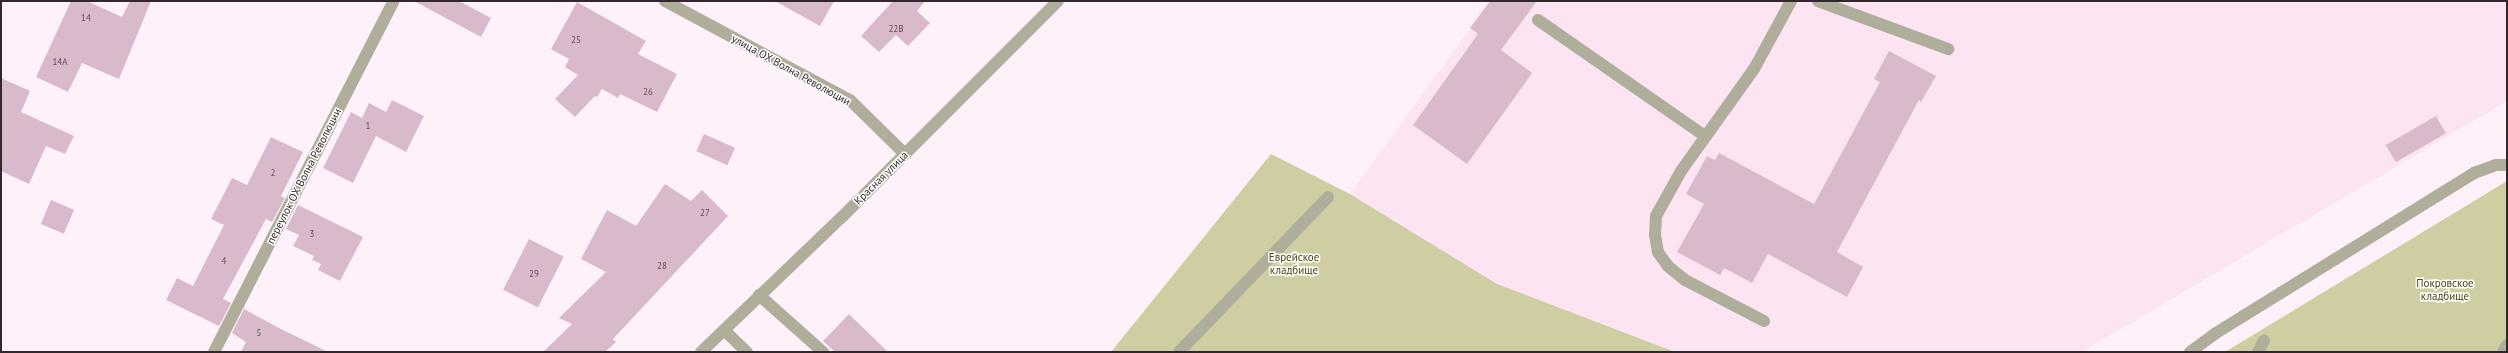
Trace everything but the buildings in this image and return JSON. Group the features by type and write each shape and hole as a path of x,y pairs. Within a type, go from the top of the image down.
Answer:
{"street":[{"name":"переулок ОХ Волна Революции","path":"214,352 394,1"},
{"name":"улица ОХ Волна Революции","path":"665,1 850,100 905,154"},
{"name":"Красная улица","path":"701,352 905,154 1058,1"},
{"path":"1764,321 1685,280 1668,266 1658,252 1655,236 1656,216 1666,194 1705,136 1754,69 1791,1"},
{"path":"1818,1 1948,49"},
{"path":"1538,20 1705,136"},
{"path":"2190,352 2216,333 2474,173 2496,165 2507,165"},
{"path":"1179,352 1328,197"},
{"path":"759,295 823,352"},
{"path":"724,330 747,352"},
{"path":"2258,352 2264,340"},
{"path":"2503,352 2507,345"}],"shaded area":[{"path":"1490,1 2507,1 2507,101 2082,352 1675,352 1497,284 1350,194"}],"green space":[{"name":"Еврейское кладбище","path":"1271,154 1350,194 1497,284 1675,352 1111,352"},
{"name":"Покровское кладбище","path":"2507,181 2507,352 2225,352"}]}
